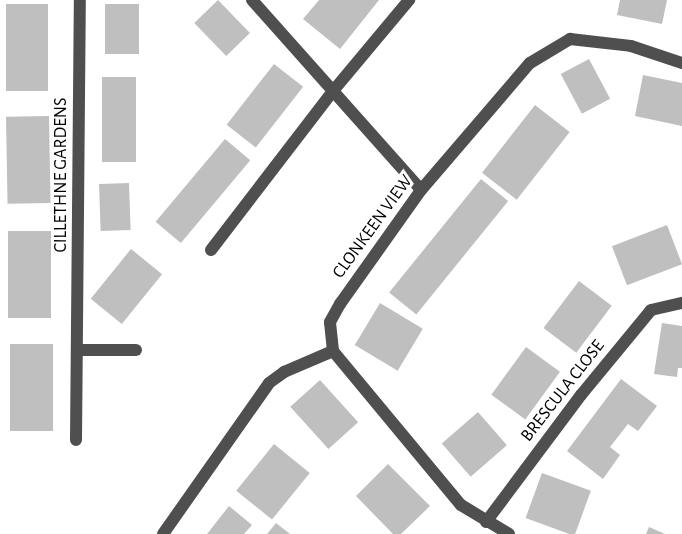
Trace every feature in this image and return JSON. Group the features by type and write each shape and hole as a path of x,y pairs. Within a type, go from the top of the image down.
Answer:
{"street":[{"name":"CILLETHNE GARDENS","path":"76,440 80,0"},
{"path":"252,0 420,190"},
{"path":"211,250 333,91 409,0"},
{"name":"CLONKEEN VIEW","path":"333,351 330,322 420,190 530,63 570,39 631,46 682,63"},
{"name":"BRESCULA CLOSE","path":"486,522 581,395 651,310 682,303"},
{"path":"77,350 136,350"},
{"path":"162,534 269,383 284,372 333,351 461,505 509,534"}],"building":[{"path":"218,0 250,33 226,56 194,23"},
{"path":"319,0 379,0 340,49 303,19"},
{"path":"620,0 667,0 662,24 617,15"},
{"path":"6,4 48,4 48,91 6,91"},
{"path":"105,4 139,4 139,54 105,54"},
{"path":"589,59 610,99 582,114 561,74"},
{"path":"274,64 303,87 256,147 227,125"},
{"path":"643,75 682,83 682,126 635,116"},
{"path":"102,77 136,77 136,162 102,162"},
{"path":"535,105 570,132 517,200 482,173"},
{"path":"49,116 51,203 8,204 6,117"},
{"path":"225,139 250,160 181,243 156,222"},
{"path":"481,179 508,201 416,314 389,292"},
{"path":"129,183 131,230 101,231 99,184"},
{"path":"667,225 682,264 627,285 612,246"},
{"path":"8,231 51,231 51,318 8,318"},
{"path":"131,249 162,274 122,324 91,299"},
{"path":"579,281 612,306 576,353 543,328"},
{"path":"380,303 423,329 398,371 355,345"},
{"path":"662,323 682,326 682,368 678,368 677,377 654,374"},
{"path":"10,344 53,344 53,431 10,431"},
{"path":"526,347 560,372 525,419 491,395"},
{"path":"621,379 657,406 638,431 628,424 610,447 620,455 603,479 567,451"},
{"path":"320,380 358,422 328,449 290,407"},
{"path":"478,412 507,445 471,477 442,443"},
{"path":"274,444 310,473 272,520 236,491"},
{"path":"388,464 430,506 401,534 393,534 356,496"},
{"path":"542,473 591,491 575,534 526,518"},
{"path":"229,506 252,525 244,534 207,534"},
{"path":"276,523 290,534 267,534"},
{"path":"649,527 665,534 646,534"}]}
